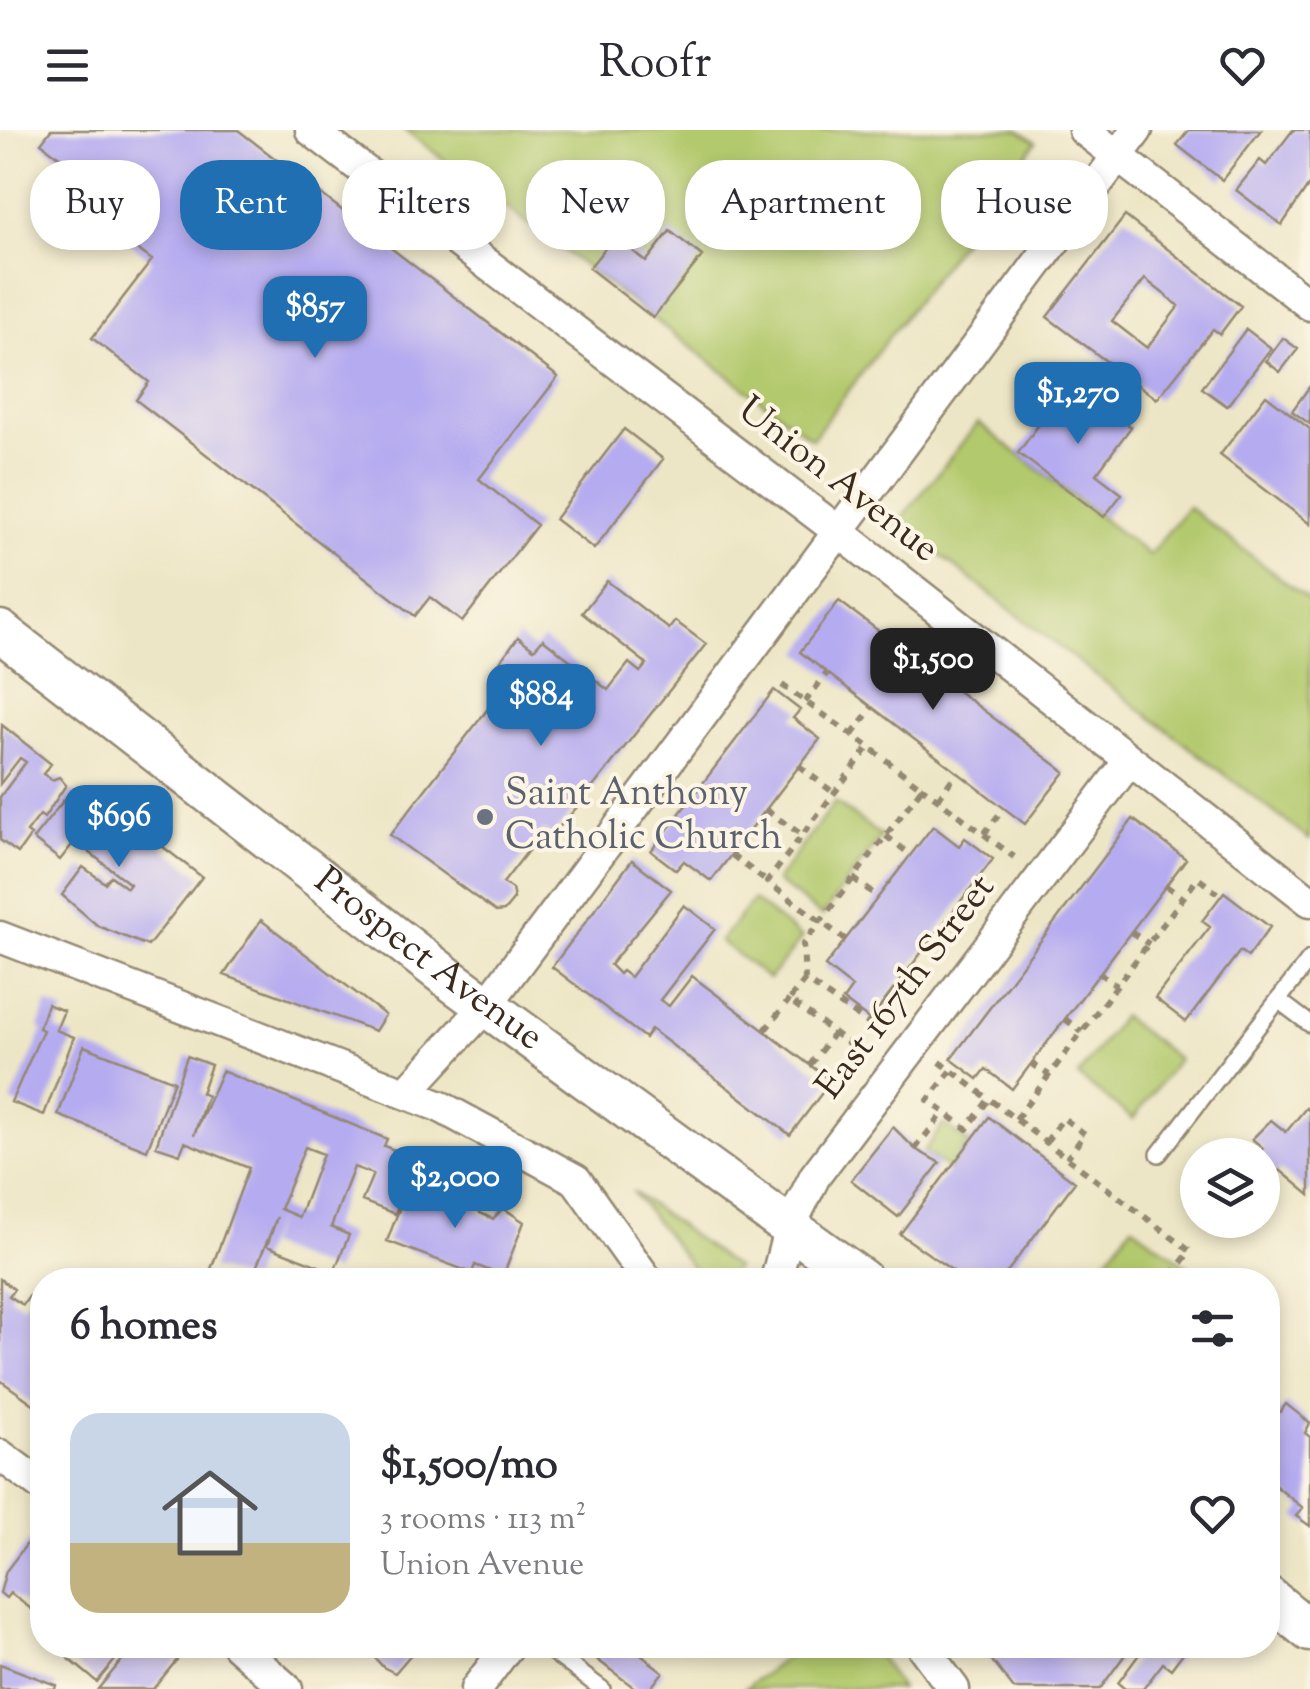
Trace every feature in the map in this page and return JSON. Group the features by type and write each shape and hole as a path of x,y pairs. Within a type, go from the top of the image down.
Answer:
{"street":[{"name":"Union Avenue","path":"311,130 838,531 1310,901"},
{"path":"1084,130 1310,305"},
{"path":"406,1093 486,1006 1137,130"},
{"name":"Prospect Avenue","path":"0,631 486,1006 846,1268"},
{"name":"East 167th Street","path":"779,1268 790,1226 814,1176 1130,760"},
{"path":"0,937 442,1107 576,1180 638,1268"},
{"path":"0,1455 30,1477"},
{"path":"1280,1607 1310,1631"},
{"path":"252,1658 287,1689"},
{"path":"476,1689 499,1658"},
{"path":"931,1658 954,1689"}],"lane":[{"path":"1159,1154 1310,960"},
{"path":"1278,1000 1310,1024"},
{"path":"560,1658 602,1689"}],"path":[{"path":"805,702 827,672"},
{"path":"782,685 1014,857"},
{"path":"852,735 872,707"},
{"path":"767,882 869,747"},
{"path":"799,766 834,793"},
{"path":"938,799 957,772"},
{"path":"765,1030 805,980 803,944 920,786"},
{"path":"984,834 1004,808"},
{"path":"766,810 802,835"},
{"path":"886,836 911,855"},
{"path":"732,855 846,940"},
{"path":"854,878 878,898"},
{"path":"1016,1119 1198,878 1216,892"},
{"path":"1166,886 1183,898"},
{"path":"1131,932 1149,944"},
{"path":"1100,973 1117,986"},
{"path":"805,980 881,1032"},
{"path":"788,1000 856,1048"},
{"path":"1064,1020 1082,1032"},
{"path":"810,1065 834,1033"},
{"path":"938,1061 1190,1251 1177,1268"},
{"path":"1031,1063 1049,1076"},
{"path":"952,1071 928,1100 967,1129 989,1099"},
{"path":"915,1150 944,1112"},
{"path":"1046,1142 1064,1118 1085,1134 1067,1158"}],"green space":[{"path":"405,130 1019,130 1036,142 1022,160 941,160 941,250 955,250 812,439 563,250 665,250 665,160 526,160 526,222 506,207 506,160 445,160"},
{"path":"978,423 1149,555 1188,507 1310,601 1310,840 898,523"},
{"path":"835,802 881,836 822,916 776,881"},
{"path":"753,900 802,938 769,979 720,941"},
{"path":"1122,1016 1178,1059 1133,1119 1078,1076"},
{"path":"944,1124 969,1143 949,1170 924,1151"},
{"path":"632,1191 736,1268 693,1268"},
{"path":"1132,1225 1190,1268 1100,1268"},
{"path":"786,1658 880,1658 901,1689 744,1689"}],"building":[{"path":"51,130 238,130 277,160 180,160 180,250 322,250 322,195 342,210 342,250 393,250 558,377 479,479 537,525 462,622 430,597 415,616 136,400 149,382 92,338 152,260 138,250 160,250 160,160 63,160 41,143"},
{"path":"1189,130 1261,130 1222,180 1177,145"},
{"path":"1293,130 1310,130 1310,183 1282,225 1236,190 1260,160 1266,165"},
{"path":"1125,216 1241,306 1220,334 1213,329 1157,399 1047,317 1099,250 1108,250 1108,238","holes":["1145,279 1179,306 1147,348 1112,321"]},
{"path":"670,231 685,243 685,250 694,250 702,256 653,318 589,268 604,250 632,250 646,262 655,250 665,250 665,237"},
{"path":"1246,329 1271,348 1227,406 1202,388"},
{"path":"1283,338 1298,349 1280,372 1266,361"},
{"path":"1070,382 1131,427 1096,474 1122,494 1104,517 1018,453"},
{"path":"1310,386 1310,424 1292,411"},
{"path":"1266,395 1310,429 1310,524 1220,455"},
{"path":"624,429 663,459 594,549 555,519"},
{"path":"607,581 669,629 675,621 706,644 578,806 551,836 544,830 503,883 512,889 514,899 504,911 496,912 390,835 511,679 496,667 518,637 534,649 543,639 608,690 629,663 640,672 647,664 582,613"},
{"path":"839,601 1065,772 1025,824 800,652"},
{"path":"774,690 800,710 793,718 820,739 711,881 684,861 676,870 651,851"},
{"path":"2,725 51,764 43,774 52,780 59,777 66,785 44,818 40,815 27,832 31,835 18,853 0,840 0,797 26,762 20,758 0,784"},
{"path":"71,791 97,812 105,802 202,877 148,946 98,926 62,895 83,867 105,883 111,876 127,888 130,884 75,841 60,860 33,839"},
{"path":"1133,819 1186,859 1012,1089 986,1069 978,1079 951,1059"},
{"path":"933,826 959,846 965,838 993,859 870,1020 843,1000 852,987 825,966"},
{"path":"632,860 671,890 610,965 619,974 622,971 630,977 684,905 715,929 660,1000 669,1006 692,976 831,1081 790,1135 651,1029 645,1038 552,967"},
{"path":"1224,892 1270,927 1248,957 1240,951 1186,1022 1155,998 1210,927 1202,921"},
{"path":"261,920 385,1015 375,1031 224,975"},
{"path":"47,1004 64,1011 56,1030 74,1037 44,1115 11,1102 43,1030 39,1028"},
{"path":"84,1046 174,1081 147,1150 58,1115"},
{"path":"187,1056 211,1065 201,1093 207,1096 194,1135 222,1071 387,1139 384,1146 417,1159 395,1214 362,1201 373,1174 354,1167 331,1227 349,1235 336,1268 324,1268 267,1246 277,1217 256,1268 211,1268 249,1168 185,1142 180,1154 156,1146","holes":["305,1147 323,1154 299,1217 280,1209"]},
{"path":"1306,1108 1310,1111 1310,1195 1280,1170 1280,1138 1253,1138 1271,1120 1286,1132"},
{"path":"989,1117 1075,1182 1010,1268 949,1268 900,1234"},
{"path":"893,1127 915,1149 940,1163 898,1217 851,1180"},
{"path":"413,1184 479,1208 480,1213 493,1219 503,1208 524,1222 506,1268 459,1268 387,1241 408,1186"},
{"path":"0,1279 14,1289 9,1296 23,1305 30,1295 30,1401 0,1380"},
{"path":"1286,1404 1310,1423 1305,1433 1310,1437 1310,1526 1296,1516 1303,1508 1280,1490 1280,1412"},
{"path":"30,1542 30,1608 10,1593 6,1598 0,1593 6,1571"},
{"path":"68,1658 117,1658 97,1682"},
{"path":"124,1658 179,1658 153,1689 98,1689"},
{"path":"375,1658 408,1658 395,1673"},
{"path":"595,1658 645,1658 663,1672 650,1689 636,1689"},
{"path":"990,1658 1123,1658 1100,1689 1014,1689"},
{"path":"1136,1658 1179,1658 1171,1669 1163,1663 1143,1689 1125,1689 1118,1683"},
{"path":"0,1664 56,1685 55,1689 0,1689"}],"place":[{"name":"Saint Anthony Catholic Church","path":"485,817"}]}
